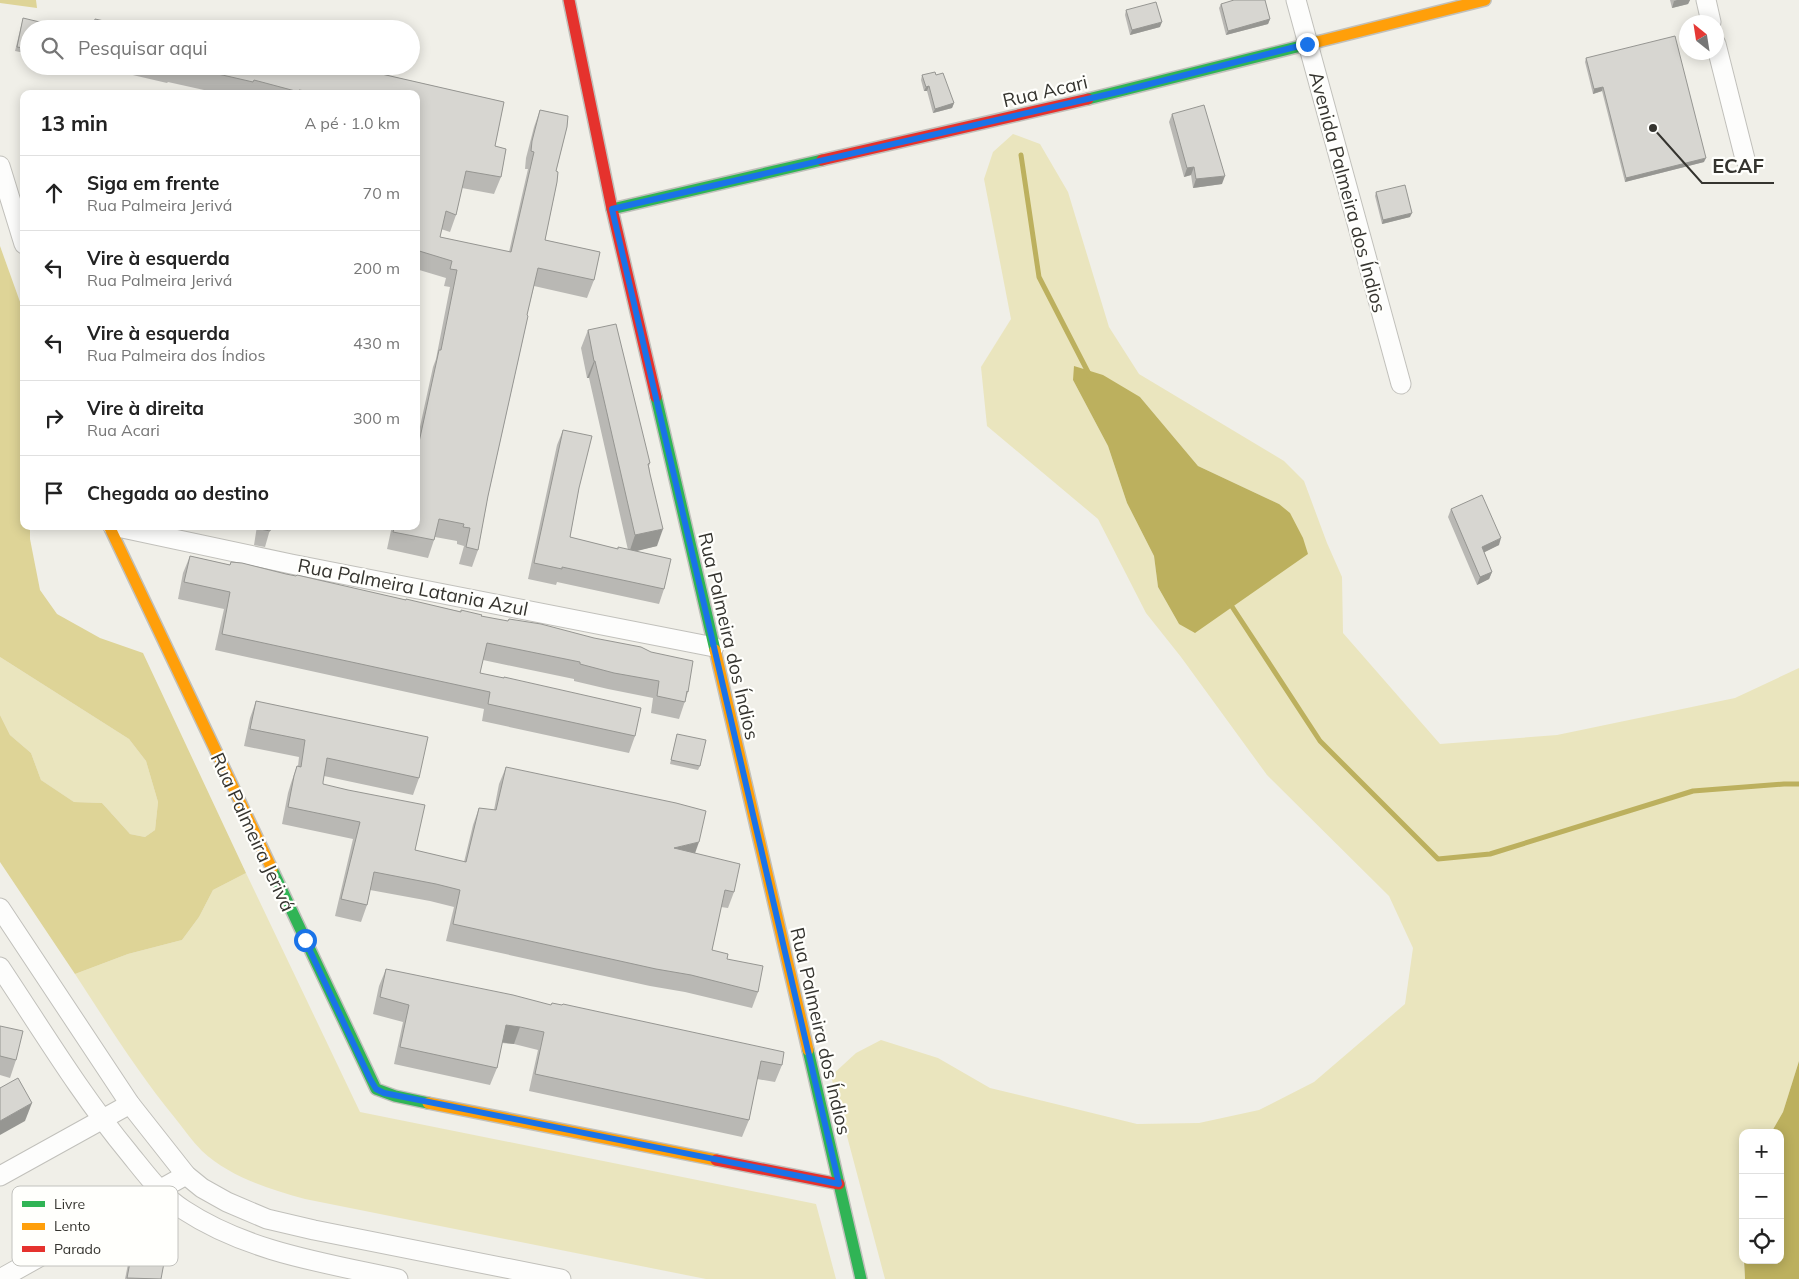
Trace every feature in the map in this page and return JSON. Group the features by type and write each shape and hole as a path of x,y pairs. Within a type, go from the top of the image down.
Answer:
{"street":[{"name":"Rua Palmeira dos Índios","path":"569,0 612,209 861,1279"},
{"name":"Avenida Palmeira dos Índios","path":"1296,0 1401,384"},
{"name":"Rua Acari","path":"612,209 1122,91 1485,0"},
{"path":"1706,0 1709,15"},
{"path":"1720,60 1745,159"},
{"path":"0,166 20,231"},
{"name":"Rua Palmeira Jerivá","path":"113,530 376,1089 395,1096 839,1184"},
{"name":"Rua Palmeira Latania Azul","path":"130,530 291,564 714,646"},
{"path":"0,908 130,1104 186,1175 202,1188 227,1202 267,1219 561,1279"},
{"path":"0,967 101,1120 156,1186"},
{"path":"0,1176 130,1104"},
{"path":"166,1186 186,1175"},
{"path":"178,1205 218,1229 261,1247 398,1279"},
{"path":"0,1279 23,1266"}],"shaded area":[{"path":"0,0 36,0 37,8 0,3"},
{"path":"1013,134 1040,144 1068,192 1109,327 1139,374 1284,461 1304,481 1342,577 1343,633 1440,744 1557,735 1735,698 1799,668 1799,1061 1783,1112 1773,1129 1739,1129 1739,1264 1744,1264 1745,1279 885,1279 831,1076 856,1053 881,1040 938,1058 990,1088 1137,1124 1199,1123 1259,1110 1314,1082 1405,1004 1413,948 1389,896 1267,775 1181,657 1146,613 1098,519 987,426 981,367 1011,319 984,179 993,152","holes":["1073,380 1140,397 1198,466 1279,504 1179,624 1158,587 1154,556 1127,503 1108,446"]},
{"path":"0,246 20,302 20,530 30,530 40,590 57,614 100,638 143,653 246,873 213,890 199,917 182,940 128,954 75,974 0,862 0,715 10,735 31,753 41,780 74,802 102,803 130,834 145,837 155,830 158,802 146,761 129,739 0,657"},
{"path":"1074,366 1103,375 1140,397 1198,466 1279,504 1290,513 1303,538 1308,554 1195,633 1179,624 1158,587 1154,556 1127,503 1108,446 1073,380"},
{"path":"0,657 129,739 146,761 158,802 155,830 145,837 130,834 102,803 74,802 41,780 31,753 10,735 0,715"},
{"path":"246,873 360,1112 816,1204 836,1279 706,1279 305,1199 250,1181 213,1160 202,1151 161,1101 75,974 128,954 182,940 199,917 213,890"},
{"path":"1799,1061 1799,1279 1745,1279 1744,1264 1784,1264 1784,1129 1773,1129 1783,1112"}],"building":[{"path":"1234,0 1265,0 1270,19 1228,31 1221,4"},
{"path":"1156,2 1162,22 1132,30 1126,10"},
{"path":"20,32 20,48 17,47"},
{"path":"1675,36 1679,60 1681,60 1706,158 1626,178 1603,87 1594,89 1586,58"},
{"path":"935,72 936,75 943,73 954,103 935,109 929,86 926,87 922,75"},
{"path":"222,75 386,75 504,102 495,146 506,149 501,177 466,171 456,215 446,211 440,237 511,252 534,152 531,151 532,141 540,110 568,116 556,171 558,172 557,182 545,240 600,252 594,280 538,268 478,550 466,547 470,528 463,527 464,524 439,519 434,540 393,532 394,530 420,530 420,438 439,350 441,350 457,270 450,269 452,261 420,251 420,90 292,90 254,80 253,82"},
{"path":"1204,105 1225,176 1196,179 1194,167 1187,168 1172,114"},
{"path":"1405,185 1412,213 1383,220 1376,192"},
{"path":"616,324 650,463 648,464 663,529 635,535 588,330"},
{"path":"563,430 592,436 579,488 570,537 618,549 618,547 671,559 664,589 562,567 562,569 534,563"},
{"path":"1482,495 1501,538 1482,547 1492,572 1480,577 1451,509"},
{"path":"190,556 230,565 231,562 242,563 461,612 461,610 481,616 541,624 693,661 688,692 685,702 657,696 659,681 614,673 580,664 580,662 487,643 480,673 641,708 635,736 488,704 490,692 222,634 230,592 184,582"},
{"path":"256,701 428,737 419,778 327,758 323,782 323,784 348,790 425,805 415,850 466,862 479,808 496,810 506,767 706,811 699,842 674,848 740,864 734,892 725,890 712,950 728,954 727,959 763,966 758,992 691,975 453,924 460,890 436,884 374,872 367,905 341,899 360,822 288,807 297,766 301,767 305,740 250,729"},
{"path":"677,734 706,740 700,766 671,760"},
{"path":"386,969 513,995 551,1005 552,1003 563,1004 784,1052 782,1065 761,1061 749,1120 535,1074 544,1032 506,1025 497,1068 400,1047 409,1005 380,997"},
{"path":"0,1026 23,1031 16,1060 0,1056"},
{"path":"18,1078 32,1103 0,1121 0,1088"},
{"path":"129,1266 163,1266 161,1279 127,1278"}],"waterway":[{"path":"1021,155 1039,277 1090,376"},
{"path":"1229,602 1320,741 1438,859 1490,854 1693,791 1799,784"}],"traffic: fast":[{"path":"1088,99 1317,42"},
{"path":"612,209 822,160"},
{"path":"656,397 715,650"},
{"path":"272,869 376,1089 395,1096 428,1103"},
{"path":"808,1050 861,1279"}],"traffic: slow":[{"path":"1317,42 1485,0"},
{"path":"111,530 272,869"},
{"path":"715,650 808,1050"},
{"path":"428,1103 716,1160"}],"traffic: jam":[{"path":"569,0 612,209 656,397"},
{"path":"822,160 1088,99"},
{"path":"716,1160 839,1184"}],"place":[{"name":"ECAF","path":"1653,128"}],"route":[{"path":"305,940 370,1079 376,1089 384,1093 839,1184 612,209 1122,91 1307,44"}]}
